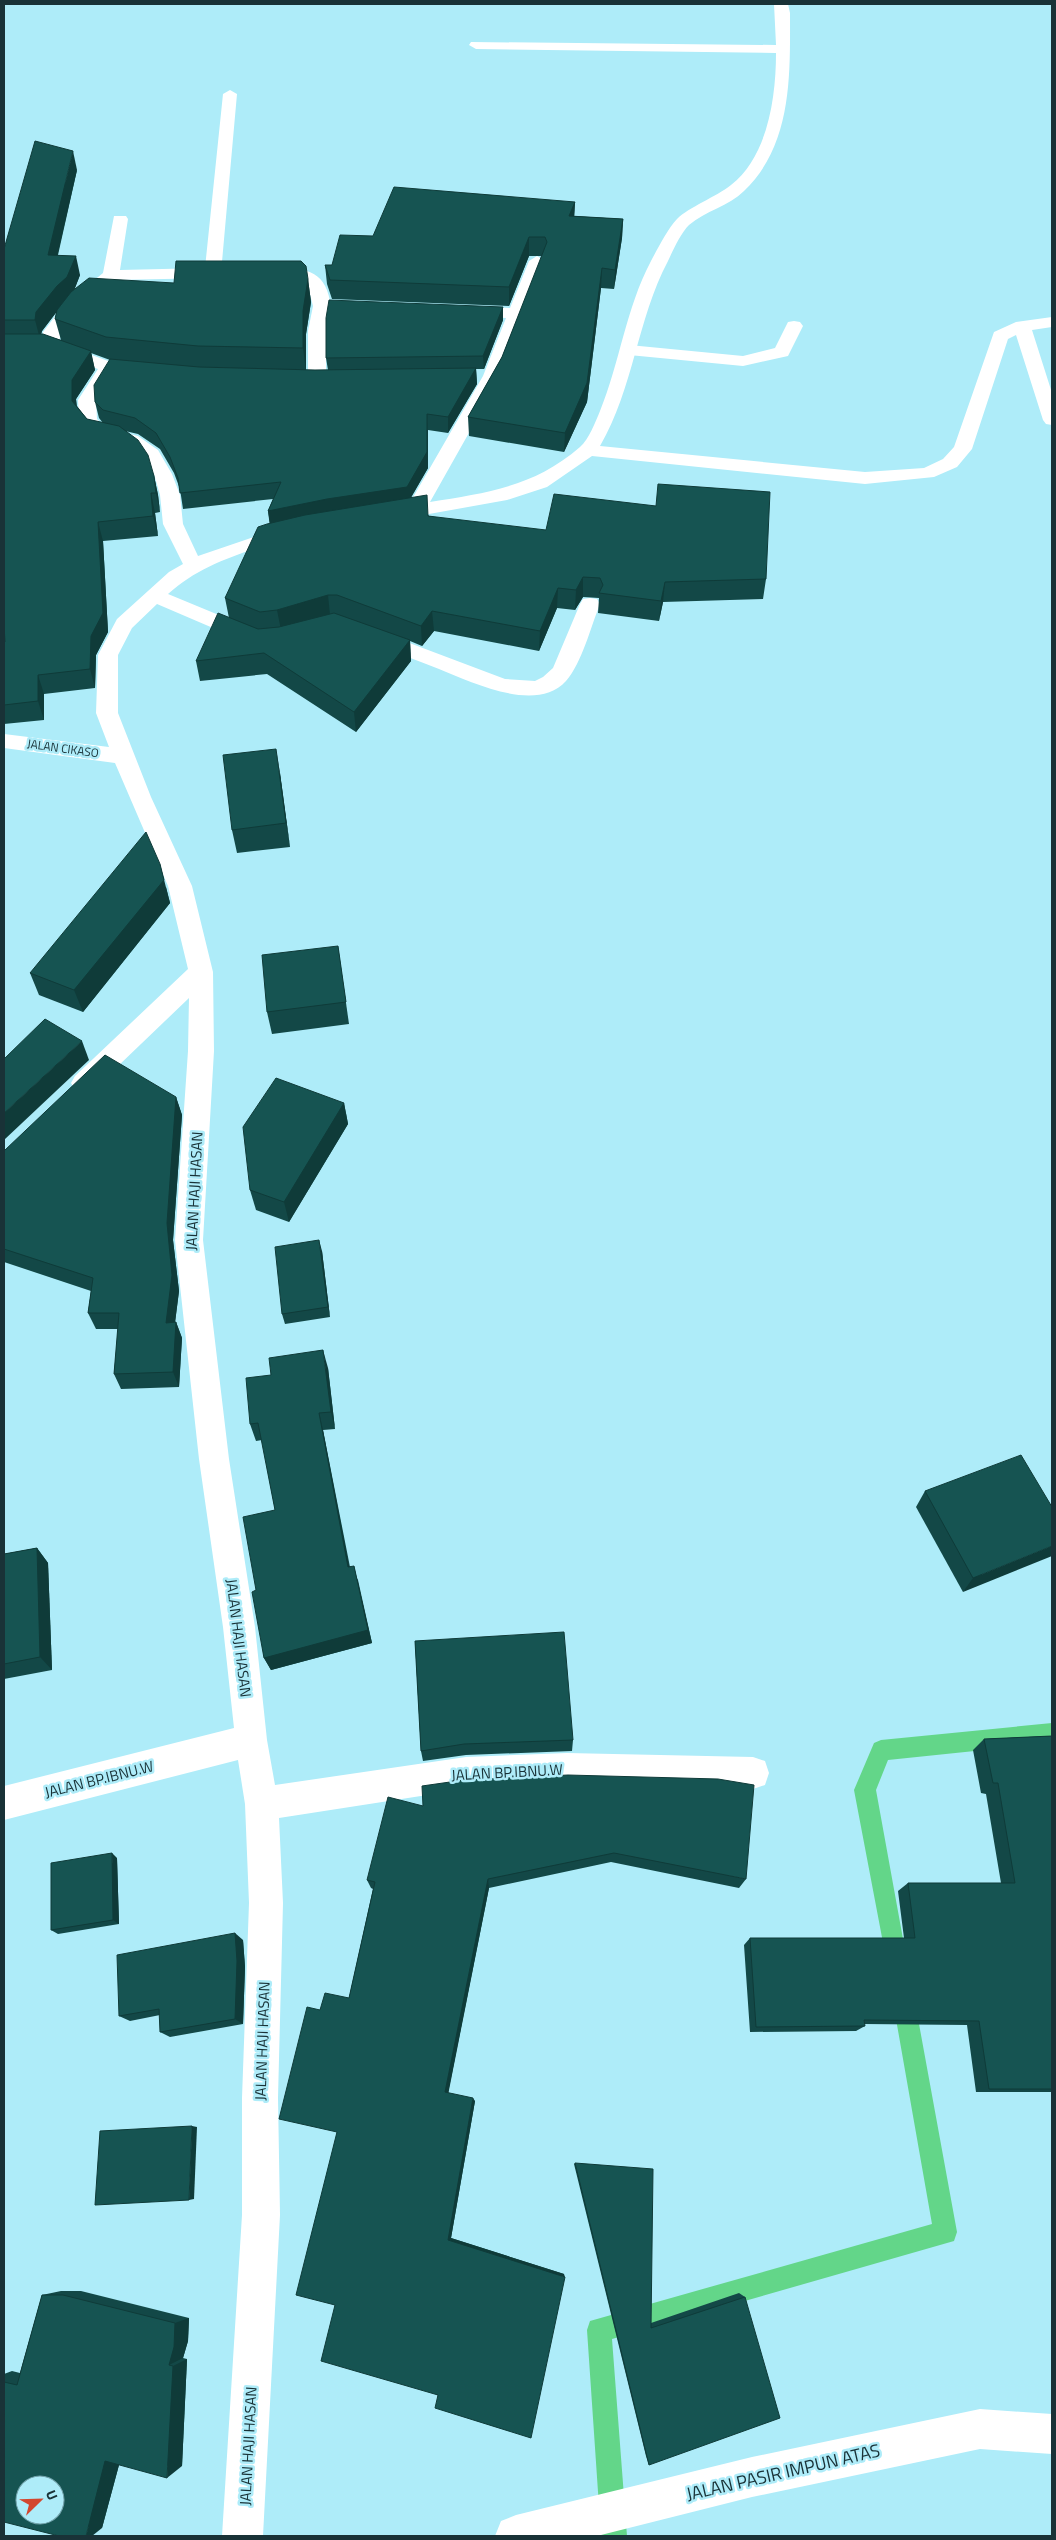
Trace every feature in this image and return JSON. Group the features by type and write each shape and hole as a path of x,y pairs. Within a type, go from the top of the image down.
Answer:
{"street":[{"path":"370,518 500,496 540,483 588,450 603,425 629,350 645,293 659,261 683,222 713,206 738,188 756,167 778,116 784,49 783,13 780,4"},
{"path":"476,45 784,49"},
{"path":"213,273 230,94"},
{"path":"112,275 120,218"},
{"path":"415,511 517,313 537,261"},
{"path":"50,346 52,332 69,310 112,275 232,273"},
{"path":"251,273 299,273 313,278 319,286 322,306 317,332 317,379"},
{"path":"322,306 384,309"},
{"path":"450,311 517,313"},
{"path":"588,450 865,478 927,473 950,462 963,449 1000,336 1022,326 1052,322"},
{"path":"629,350 744,361 782,352 794,326"},
{"path":"1022,326 1052,420"},
{"path":"4,346 50,346 108,367 155,372"},
{"path":"108,367 87,400 88,420 98,432 131,440 151,454 162,474 170,495 173,524 193,565"},
{"path":"275,379 335,378"},
{"name":"JALAN HAJI HASAN","path":"242,2536 261,2215 260,2098 266,1903 262,1804 251,1740 239,1627 214,1459 189,1240 201,1051 201,972 180,886 123,756 107,713 108,655 124,624 176,576 193,565 263,538 307,527"},
{"path":"155,596 262,641 267,641"},
{"path":"357,630 500,685 519,689 543,687 557,679 563,670 590,604"},
{"name":"JALAN CIKASO","path":"4,741 123,756"},
{"path":"67,1098 201,972"},
{"name":"JALAN BP.IBNU.W","path":"4,1804 251,1740"},
{"name":"JALAN BP.IBNU.W","path":"262,1804 466,1772 567,1769 753,1772"},
{"name":"JALAN PASIR IMPUN ATAS","path":"516,2536 752,2477 980,2429 1052,2434"}],"building":[{"path":"35,141 73,151 48,255 76,256 67,277 57,286 36,312 35,320 4,320 4,249"},
{"path":"394,187 575,202 569,216 623,219 615,270 602,268 587,383 565,433 468,417 502,357 547,242 545,237 529,237 509,287 330,280 325,265 332,265 340,235 373,236"},
{"path":"176,261 301,261 306,266 308,279 303,311 303,348 198,346 106,337 55,319 57,310 71,292 89,278 174,283"},
{"path":"329,300 503,307 483,356 326,358 326,318"},
{"path":"4,334 43,334 91,351 72,380 72,401 87,419 119,426 138,440 148,455 154,476 156,493 151,493 153,516 98,522 103,613 91,636 90,669 38,675 38,701 4,705 5,642"},
{"path":"110,359 199,367 315,370 476,368 448,417 427,414 427,452 407,487 327,499 268,511 281,482 180,493 178,478 170,457 156,433 135,418 103,410 95,402 94,385"},
{"path":"658,484 770,492 766,579 665,582 661,601 599,593 603,585 600,578 583,577 576,590 558,588 540,631 432,611 421,626 337,595 328,595 277,610 260,612 225,598 258,527 267,524 305,515 427,495 428,516 546,530 554,494 656,506"},
{"path":"218,613 258,629 279,627 334,613 410,640 354,712 264,653 196,661"},
{"path":"276,749 286,823 232,830 223,755"},
{"path":"146,832 160,864 164,880 74,990 30,973"},
{"path":"338,946 346,1002 267,1012 262,955"},
{"path":"45,1019 82,1041 4,1113 4,1059"},
{"path":"105,1055 176,1097 167,1223 172,1275 166,1323 176,1322 173,1372 114,1374 119,1313 88,1313 93,1278 4,1249 4,1150"},
{"path":"276,1078 344,1103 284,1202 250,1190 243,1127"},
{"path":"319,1240 328,1307 282,1314 275,1247"},
{"path":"323,1350 331,1412 319,1413 348,1567 354,1566 368,1630 264,1658 252,1592 256,1590 243,1517 275,1510 258,1423 250,1424 246,1378 271,1375 269,1358"},
{"path":"1021,1455 1052,1507 1052,1546 973,1578 925,1491"},
{"path":"37,1548 40,1657 4,1664 4,1554"},
{"path":"564,1632 573,1740 464,1744 421,1751 415,1641"},
{"path":"1052,1736 1052,2089 989,2089 979,2021 864,2020 865,2026 756,2027 750,1938 915,1938 908,1883 1015,1883 998,1783 993,1783 984,1739"},
{"path":"568,1775 718,1779 754,1785 746,1879 614,1853 488,1879 445,2092 473,2098 448,2240 565,2277 531,2438 435,2408 438,2395 321,2361 335,2305 296,2295 337,2132 279,2119 307,2007 320,2010 325,1993 349,1998 375,1882 367,1880 388,1797 423,1806 422,1786 464,1780"},
{"path":"112,1853 113,1920 51,1930 51,1863"},
{"path":"235,1933 237,1961 235,2019 160,2032 159,2009 119,2016 117,1955"},
{"path":"192,2126 189,2200 95,2205 100,2131"},
{"path":"575,2163 653,2169 651,2328 745,2297 780,2418 649,2465"},
{"path":"42,2295 63,2295 175,2323 174,2347 169,2365 173,2366 167,2478 105,2461 86,2536 59,2536 16,2525 65,2525 65,2475 15,2475 15,2525 4,2522 4,2382 17,2385"}],"waterway":[{"path":"896,1961 865,1790 881,1750 1052,1733"},
{"path":"614,2536 599,2330 945,2232 904,2002"}]}
